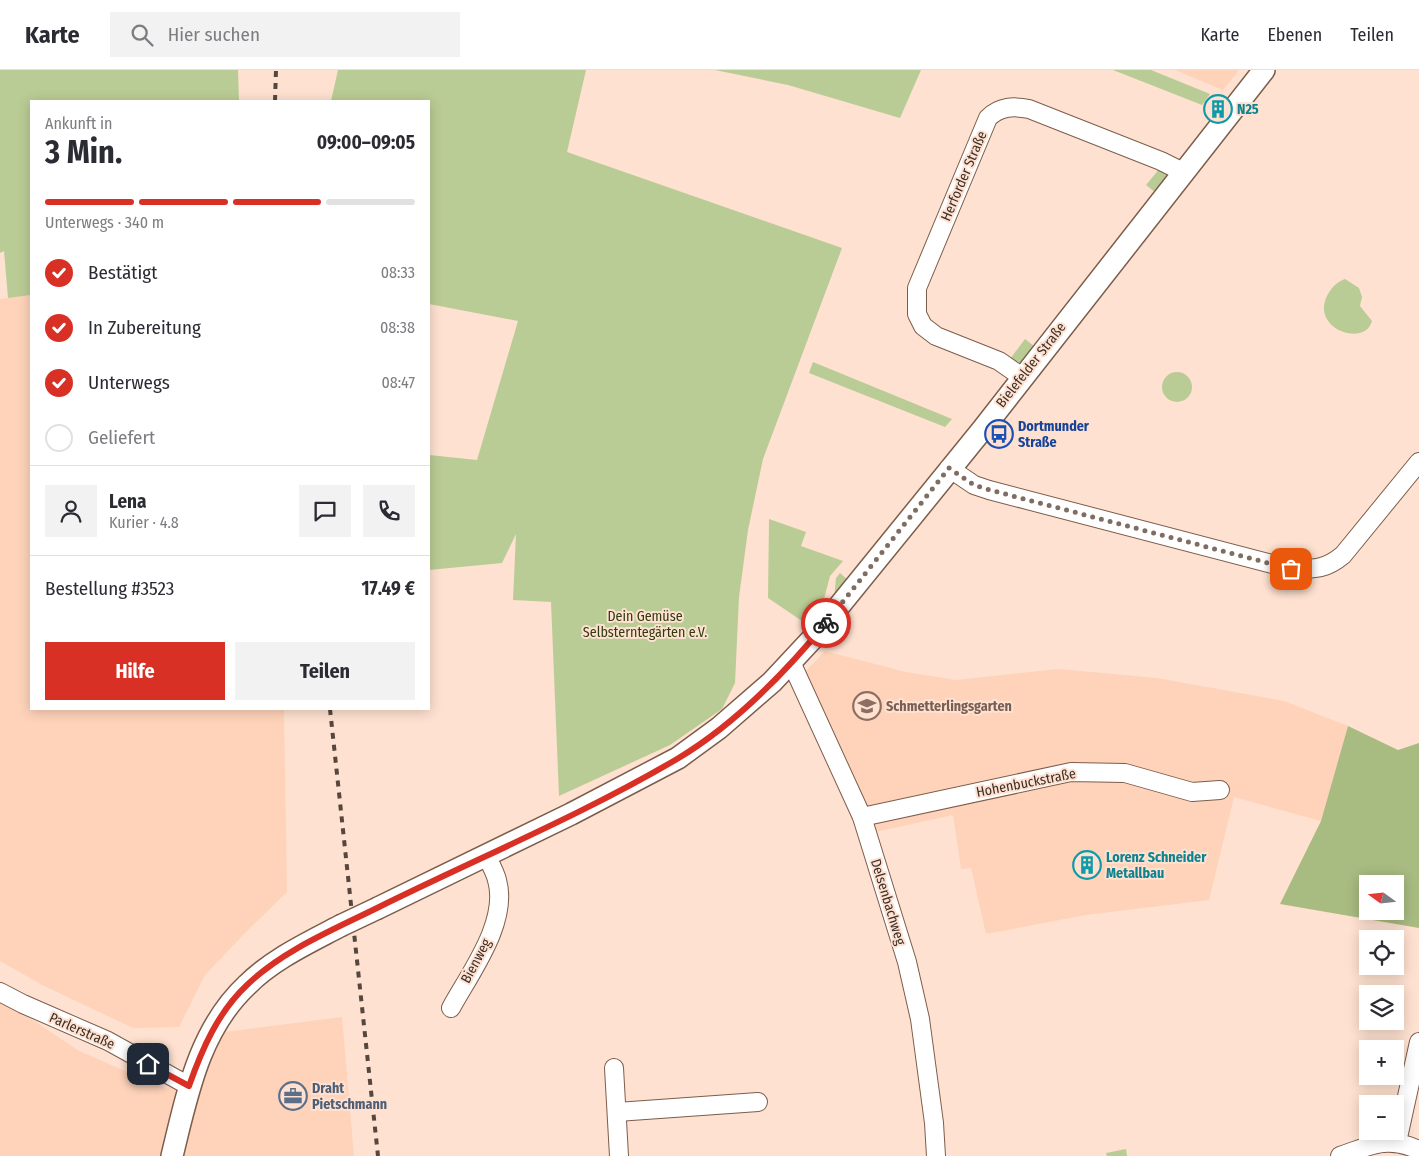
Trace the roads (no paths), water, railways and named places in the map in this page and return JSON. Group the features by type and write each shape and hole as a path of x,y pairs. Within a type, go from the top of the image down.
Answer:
{"street":[{"name":"Bielefelder Straße","path":"172,1156 189,1086 200,1057 214,1027 231,1002 247,985 282,958 340,926 678,758 730,719 791,662 1022,377 1264,70"},
{"name":"Herforder Straße","path":"1022,377 999,361 936,336 923,326 917,314 917,288 988,118 1002,109 1016,107 1029,109 1162,161 1182,172"},
{"path":"949,468 974,485 990,490 1291,569 1317,570 1343,556 1419,462"},
{"name":"Delsenbachweg","path":"791,662 862,817 906,962 920,1019 934,1123 936,1156"},
{"name":"Hohenbuckstraße","path":"862,817 1071,772 1125,773 1192,792 1220,790"},
{"name":"Bienweg","path":"451,1008 489,942 497,909 497,880 486,855"},
{"name":"Parlerstraße","path":"0,992 108,1041 189,1086"},
{"path":"1397,1142 1419,1042"},
{"path":"614,1068 619,1156"},
{"path":"617,1112 758,1102"},
{"path":"1340,1156 1384,1141 1397,1142 1419,1150"}],"railway":[{"path":"275,100 276,70"},
{"path":"330,710 378,1156"}],"place":[{"name":"N25","path":"1218,109"},
{"name":"Dortmunder Straße","path":"999,434"},
{"name":"Schmetterlingsgarten","path":"867,706"},
{"name":"Lorenz Schneider Metallbau","path":"1087,865"},
{"name":"Draht Pietschmann","path":"293,1096"}],"park label":[{"name":"Dein Gemüse Selbsterntegärten e.V.","path":"645,624"}]}
